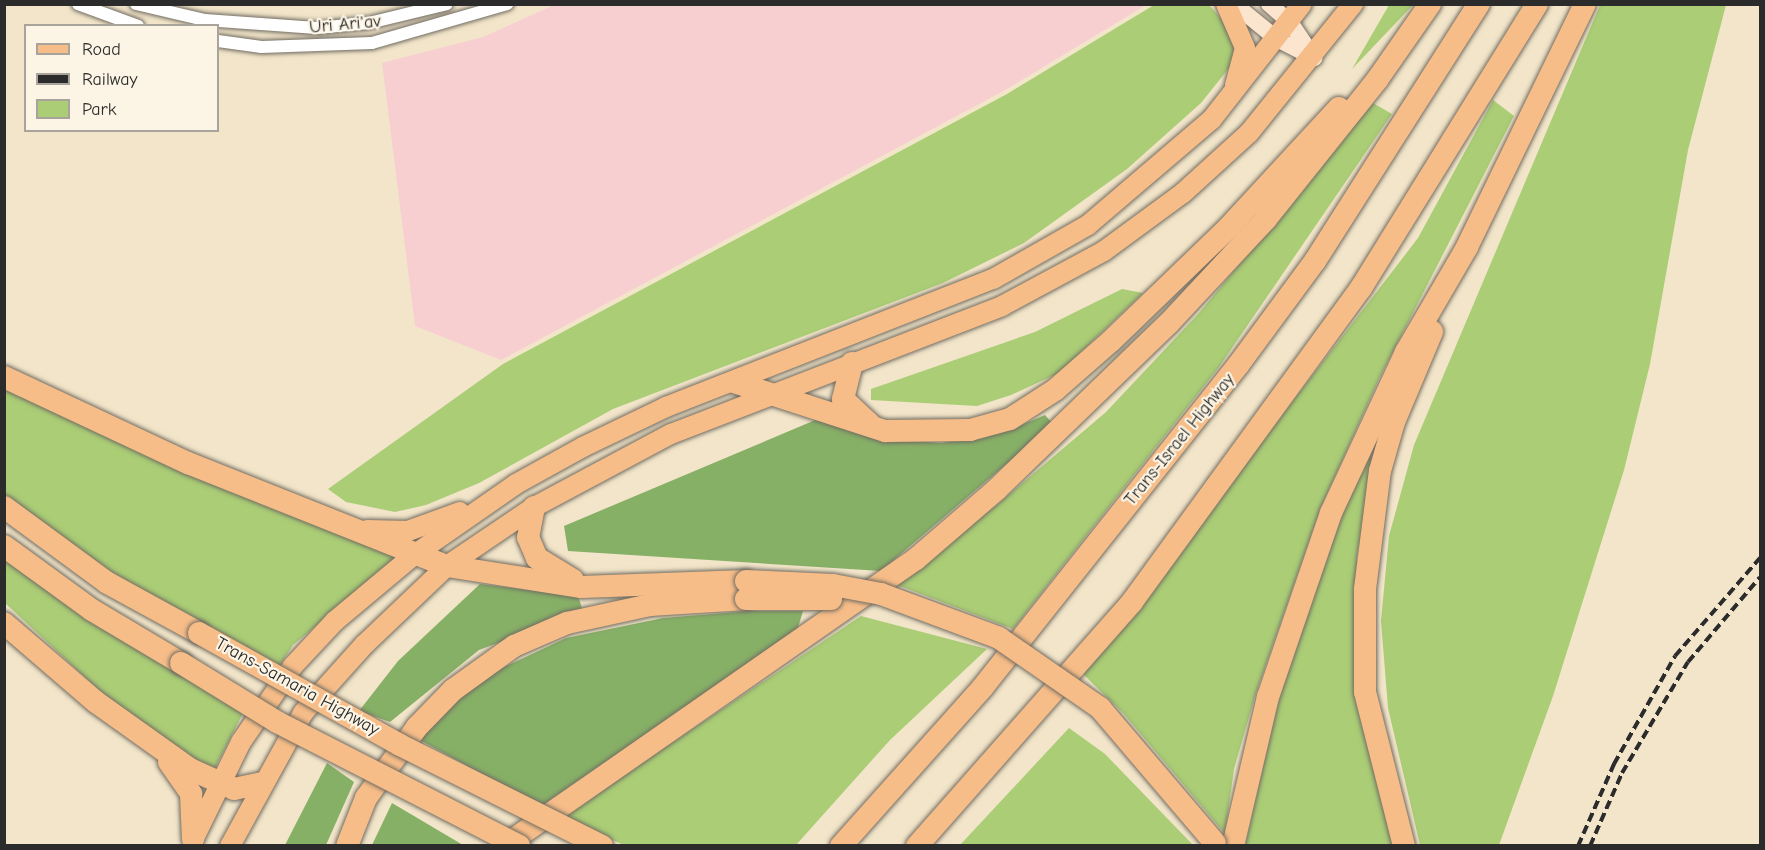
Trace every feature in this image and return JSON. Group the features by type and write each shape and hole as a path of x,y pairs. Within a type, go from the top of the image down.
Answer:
{"highway":[{"path":"734,382 771,393 843,422 885,431 970,430 1010,419 1055,390 1229,227 1429,4"},
{"path":"504,846 916,559 996,490 1169,323 1266,219 1377,80 1429,4"},
{"name":"Trans-Israel Highway","path":"841,846 983,687 1239,364 1315,261 1479,4"},
{"path":"917,846 1132,602 1361,288 1537,4"},
{"path":"1404,846 1365,692 1367,567 1380,471 1394,422 1467,247 1585,4"},
{"path":"1221,845 1268,697 1331,513 1406,352 1467,247"},
{"path":"852,363 843,399 854,414 885,431"},
{"path":"4,377 188,463 414,555 447,566 529,582 871,592 999,638 1100,708 1221,845"},
{"name":"Trans-Samaria Highway","path":"4,507 106,582 400,745 602,846"},
{"path":"534,507 528,537 537,558 563,577 616,586"},
{"name":"Trans-Samaria Highway","path":"4,546 92,610 277,722 519,846"},
{"path":"347,846 366,798 417,727 453,690 514,646 567,623 650,604 746,590"},
{"path":"4,623 156,748 217,784 250,789 262,783"},
{"path":"156,748 191,794 192,842"}],"main road":[{"path":"1226,4 1245,48 1232,96"},
{"path":"1234,4 1277,39 1314,58"},
{"path":"1269,4 1290,22 1314,58"},
{"path":"347,526 394,532 424,528 666,407 993,279 1041,254 1152,174 1232,96 1302,4"},
{"path":"230,846 262,783 329,682 447,566 534,507 671,434 771,393 1002,306 1104,251 1224,157 1314,58 1353,4"},
{"path":"192,842 217,784 293,666 335,621 414,555 516,484"}],"street":[{"path":"78,4 133,24"},
{"name":"Uri Ari'av","path":"136,4 206,20 317,28 369,23 447,4"},
{"name":"Uri Ari'av","path":"219,41 262,47 372,43 507,4"}],"shaded area":[{"path":"554,5 1146,5 1007,89 501,360 415,326 382,63 483,37"}],"green space":[{"path":"1154,5 1209,5 1230,28 1237,51 1233,63 1201,103 1127,169 1024,243 943,283 613,409 479,483 426,505 395,512 346,502 328,489 503,364 1007,94"},
{"path":"1389,5 1413,5 1352,69"},
{"path":"1600,5 1726,5 1688,150 1650,364 1624,470 1553,696 1499,845 1420,845 1388,708 1381,621 1389,536 1414,445"},
{"path":"1493,100 1514,116 1380,377 1321,507 1256,693 1234,769 1225,834 1123,713 1083,674 1418,238"},
{"path":"1373,103 1392,114 1219,367 1013,629 892,583 999,503 1106,412 1199,313"},
{"path":"1122,289 1143,293 1059,373 1011,395 977,406 871,400 871,389 1035,332"},
{"path":"5,384 401,556 293,645 280,665 116,578 5,496"},
{"path":"1045,415 1053,424 881,571 568,551 564,526 820,418 881,439 942,443 1014,428"},
{"path":"1364,453 1376,459 1357,555 1355,700 1393,845 1245,846 1283,679"},
{"path":"5,557 243,713 213,772 103,694 5,603"},
{"path":"480,584 578,596 583,611 479,650 390,722 359,711 398,661"},
{"path":"750,611 803,611 797,631 541,806 416,738 468,684 566,638 663,618"},
{"path":"861,616 987,649 890,740 796,845 624,845 560,818"},
{"path":"1069,728 1105,754 1193,845 960,845"},
{"path":"327,763 354,782 326,845 285,845"},
{"path":"392,803 463,845 372,845"}],"railway":[{"path":"1578,846 1614,764 1675,656 1760,558"},
{"path":"1590,846 1622,773 1688,662 1760,577"}]}
